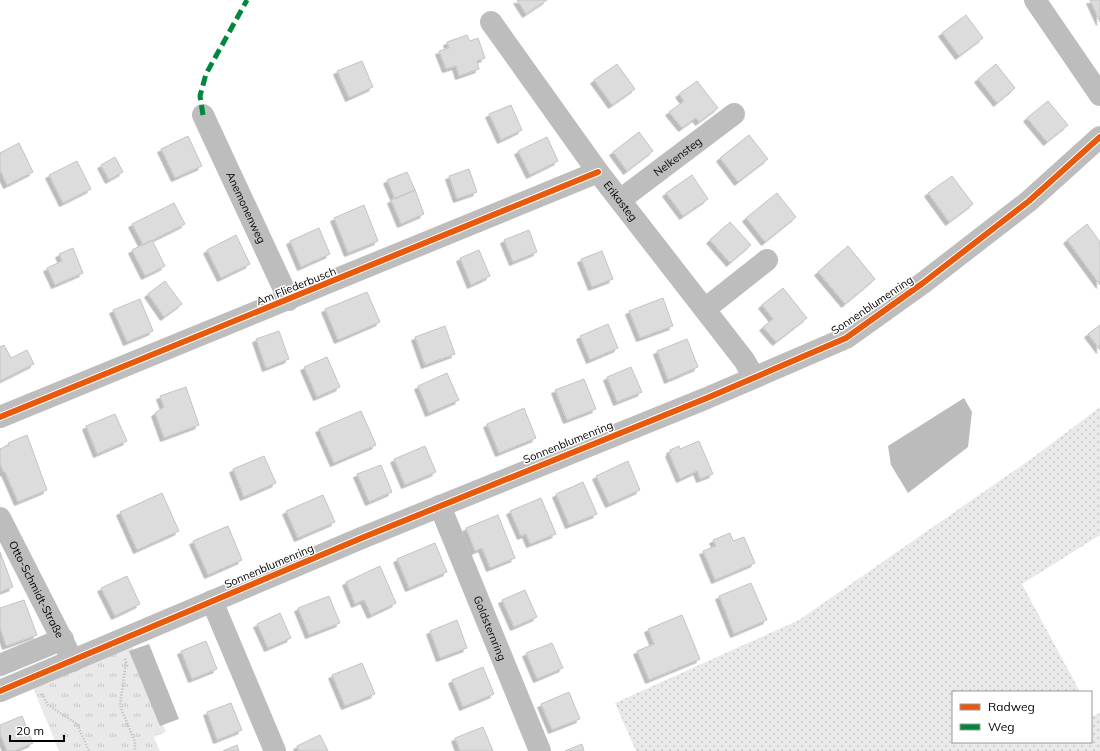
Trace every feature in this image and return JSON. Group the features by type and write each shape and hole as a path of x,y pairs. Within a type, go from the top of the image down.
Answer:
{"street":[{"path":"1034,0 1100,95"},
{"name":"Erikasteg","path":"491,22 598,172 744,360 754,377"},
{"name":"Anemonenweg","path":"203,114 289,300"},
{"name":"Nelkensteg","path":"620,200 734,114"},
{"name":"Sonnenblumenring","path":"0,691 212,601 846,338 923,283 1029,201 1100,137"},
{"name":"Am Fliederbusch","path":"0,418 598,172"},
{"path":"705,309 767,260"},
{"name":"Goldsternring","path":"440,506 540,751"},
{"name":"Otto-Schmidt-Straße","path":"0,518 73,661"},
{"path":"212,601 275,751"},
{"path":"0,665 63,639"}],"path":[{"path":"118,642 126,662 120,706 135,742 135,751"},
{"path":"33,678 48,706 77,724 89,751"}],"green space":[{"path":"1100,407 1100,535 1022,584 1079,691 952,691 952,743 1092,743 1092,715 1093,716 1100,713 1100,751 636,751 615,703 799,620 1031,459"},
{"path":"132,646 166,732 154,737 160,751 59,751 33,688"}],"shaded area":[{"path":"964,398 972,412 968,447 908,493 891,465 888,446"},
{"path":"149,644 179,719 160,726 129,651"}],"building":[{"path":"517,0 547,0 526,14"},
{"path":"1090,0 1100,0 1100,22"},
{"path":"966,15 983,38 959,56 942,33"},
{"path":"467,35 470,41 478,38 485,58 477,61 479,69 459,76 456,66 446,69 439,51 449,48 447,42"},
{"path":"362,61 373,87 349,98 337,71"},
{"path":"617,64 635,89 612,105 594,80"},
{"path":"996,64 1015,88 997,103 978,79"},
{"path":"697,81 718,108 699,122 696,118 682,128 669,112 684,101 679,94"},
{"path":"1048,101 1068,125 1047,142 1027,118"},
{"path":"511,105 522,130 501,140 489,114"},
{"path":"639,132 653,151 627,171 613,152"},
{"path":"749,135 768,159 738,182 720,158"},
{"path":"188,136 202,166 175,178 161,149"},
{"path":"547,137 558,161 530,175 518,151"},
{"path":"19,143 33,172 7,185 0,170 0,153"},
{"path":"115,157 123,172 109,180 101,165"},
{"path":"77,161 91,189 63,203 49,175"},
{"path":"469,169 477,192 457,199 449,176"},
{"path":"407,172 415,190 395,199 387,180"},
{"path":"692,175 708,199 683,216 666,193"},
{"path":"952,176 973,204 949,222 928,193"},
{"path":"415,190 424,214 401,224 391,200"},
{"path":"777,193 796,217 765,242 746,218"},
{"path":"174,203 185,224 143,245 132,224"},
{"path":"364,205 378,241 348,253 334,218"},
{"path":"730,222 751,245 730,263 710,240"},
{"path":"1087,224 1100,242 1100,285 1067,240"},
{"path":"319,228 330,254 301,267 290,241"},
{"path":"529,230 537,252 513,262 504,240"},
{"path":"236,235 250,264 221,278 207,250"},
{"path":"152,240 165,266 145,276 132,250"},
{"path":"848,246 875,279 845,304 818,272"},
{"path":"73,248 83,273 55,285 47,268 62,261 59,254"},
{"path":"479,250 490,276 471,285 460,258"},
{"path":"602,251 613,279 592,287 581,259"},
{"path":"165,281 182,304 164,317 148,294"},
{"path":"783,288 807,318 776,342 763,327 773,319 762,305"},
{"path":"367,292 380,322 338,340 325,309"},
{"path":"663,298 673,326 640,338 629,311"},
{"path":"140,299 153,331 127,342 113,310"},
{"path":"608,324 618,348 590,360 580,336"},
{"path":"1100,325 1100,350 1088,334"},
{"path":"445,326 455,354 425,365 415,337"},
{"path":"279,331 289,359 266,368 256,339"},
{"path":"687,339 698,367 668,380 657,351"},
{"path":"4,345 11,358 27,350 34,364 0,381 0,347"},
{"path":"327,357 340,387 317,397 304,367"},
{"path":"631,367 642,392 617,402 607,377"},
{"path":"447,373 459,400 429,413 418,386"},
{"path":"584,379 596,409 567,420 555,390"},
{"path":"186,387 199,425 164,438 155,413 164,407 160,396"},
{"path":"524,408 536,438 499,453 487,424"},
{"path":"361,411 376,445 334,463 319,429"},
{"path":"115,414 127,441 97,454 86,426"},
{"path":"27,435 47,490 18,502 0,464 0,449 9,445 8,443"},
{"path":"699,441 713,474 700,479 697,471 680,479 669,453 671,452 670,450 679,446 680,449"},
{"path":"425,446 436,472 405,485 394,459"},
{"path":"264,456 276,483 244,497 233,469"},
{"path":"628,461 640,490 609,504 596,476"},
{"path":"381,465 392,492 369,502 357,474"},
{"path":"583,482 597,514 569,525 556,494"},
{"path":"162,493 179,531 137,550 120,512"},
{"path":"323,495 335,522 298,538 286,511"},
{"path":"541,498 556,534 530,544 526,534 521,536 510,511"},
{"path":"498,515 515,558 490,568 482,548 475,551 466,528"},
{"path":"228,526 242,560 208,575 193,541"},
{"path":"730,533 733,541 744,537 755,563 715,580 703,551 716,546 713,540"},
{"path":"435,543 447,572 409,588 397,559"},
{"path":"0,552 13,587 0,592"},
{"path":"380,566 396,603 371,615 364,600 355,604 346,582"},
{"path":"127,576 140,604 115,616 101,588"},
{"path":"751,583 767,620 734,634 719,596"},
{"path":"525,590 537,617 514,627 502,600"},
{"path":"329,596 340,623 309,635 298,608"},
{"path":"24,600 37,635 6,646 0,628 0,608"},
{"path":"280,613 291,638 268,648 257,624"},
{"path":"682,615 700,659 649,680 637,651 654,644 648,629"},
{"path":"457,620 467,648 440,658 430,631"},
{"path":"206,641 217,669 192,679 181,651"},
{"path":"552,643 563,668 537,679 526,653"},
{"path":"362,663 375,694 345,706 332,675"},
{"path":"483,667 494,694 463,707 452,680"},
{"path":"569,692 580,719 552,730 541,704"},
{"path":"231,703 242,730 217,740 207,712"},
{"path":"22,716 33,743 15,751 7,751 0,734 0,725"},
{"path":"483,727 493,751 460,751 455,738"},
{"path":"320,735 328,751 299,751 297,746"},
{"path":"582,744 584,751 565,751"},
{"path":"237,745 239,751 223,751"}],"marked path":[{"path":"203,115 200,96 206,74 247,0"}],"cycle path":[{"path":"0,691 364,537 707,398 846,338 923,283 1029,201 1100,137"},
{"path":"0,417 598,172"}]}
